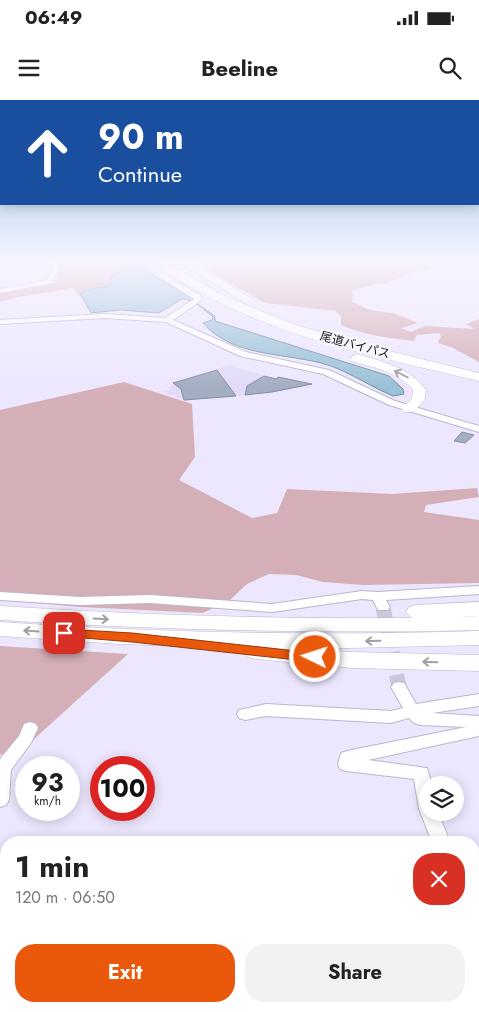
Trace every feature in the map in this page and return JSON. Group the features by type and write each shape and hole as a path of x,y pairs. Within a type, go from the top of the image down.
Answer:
{"highway":[{"path":"221,303 261,323 312,344 403,374 415,384 421,394 416,404 409,409"},
{"name":"尾道バイパス","path":"230,303 246,310 325,337 479,377"},
{"name":"尾道バイパス","path":"252,303 266,310 315,328 479,371"},
{"path":"246,310 323,340 479,382"},
{"path":"134,629 479,609"},
{"path":"0,613 134,629 291,642 479,638"},
{"path":"0,629 134,629 479,623"},
{"path":"134,629 278,654 352,660 479,663"}],"street":[{"path":"167,320 194,303"},
{"path":"0,322 104,316 167,320 228,349 326,372 377,397 409,409 479,429"},
{"path":"0,596 80,601 150,599 272,608 362,595 380,602 479,590"},
{"path":"400,687 412,711 420,718 476,721 479,723"},
{"path":"245,714 266,710 390,718 412,711 479,700"},
{"path":"0,800 2,768 25,739 30,728"},
{"path":"422,776 421,773 346,764 347,758 479,730"},
{"path":"433,821 439,836"}],"shaded area":[{"path":"265,303 353,303 370,310 393,313 418,323 401,328 411,332 425,326 474,329 466,324 479,319 479,362 453,348 438,343 441,336 439,333 417,335 414,341 368,334 341,325 341,316 336,311"},
{"path":"230,365 268,377 289,379 292,388 275,392 184,401 183,399 176,398 175,395 167,395 165,391 171,390 171,386 175,385 173,383"},
{"path":"124,382 192,404 195,457 179,480 252,518 277,513 287,489 392,494 477,488 479,497 426,505 424,512 479,520 479,583 363,585 323,582 296,575 269,574 247,584 230,600 203,613 81,607 0,600 0,410"},
{"path":"0,646 128,654 33,740 0,755"}],"water":[{"path":"85,303 176,303 159,313 121,310 91,313"},
{"path":"196,303 215,316 215,321 389,376 403,389 404,394 393,396 331,366 263,353 230,343 216,335 203,323 212,320 213,317"}],"building":[{"path":"217,370 236,396 184,400 181,389 173,383"},
{"path":"264,376 312,384 245,395 247,386"},
{"path":"462,432 474,435 465,443 454,441"}],"tunnel":[{"path":"383,607 399,687"}],"route":[{"path":"64,633 132,637 315,657"}]}
